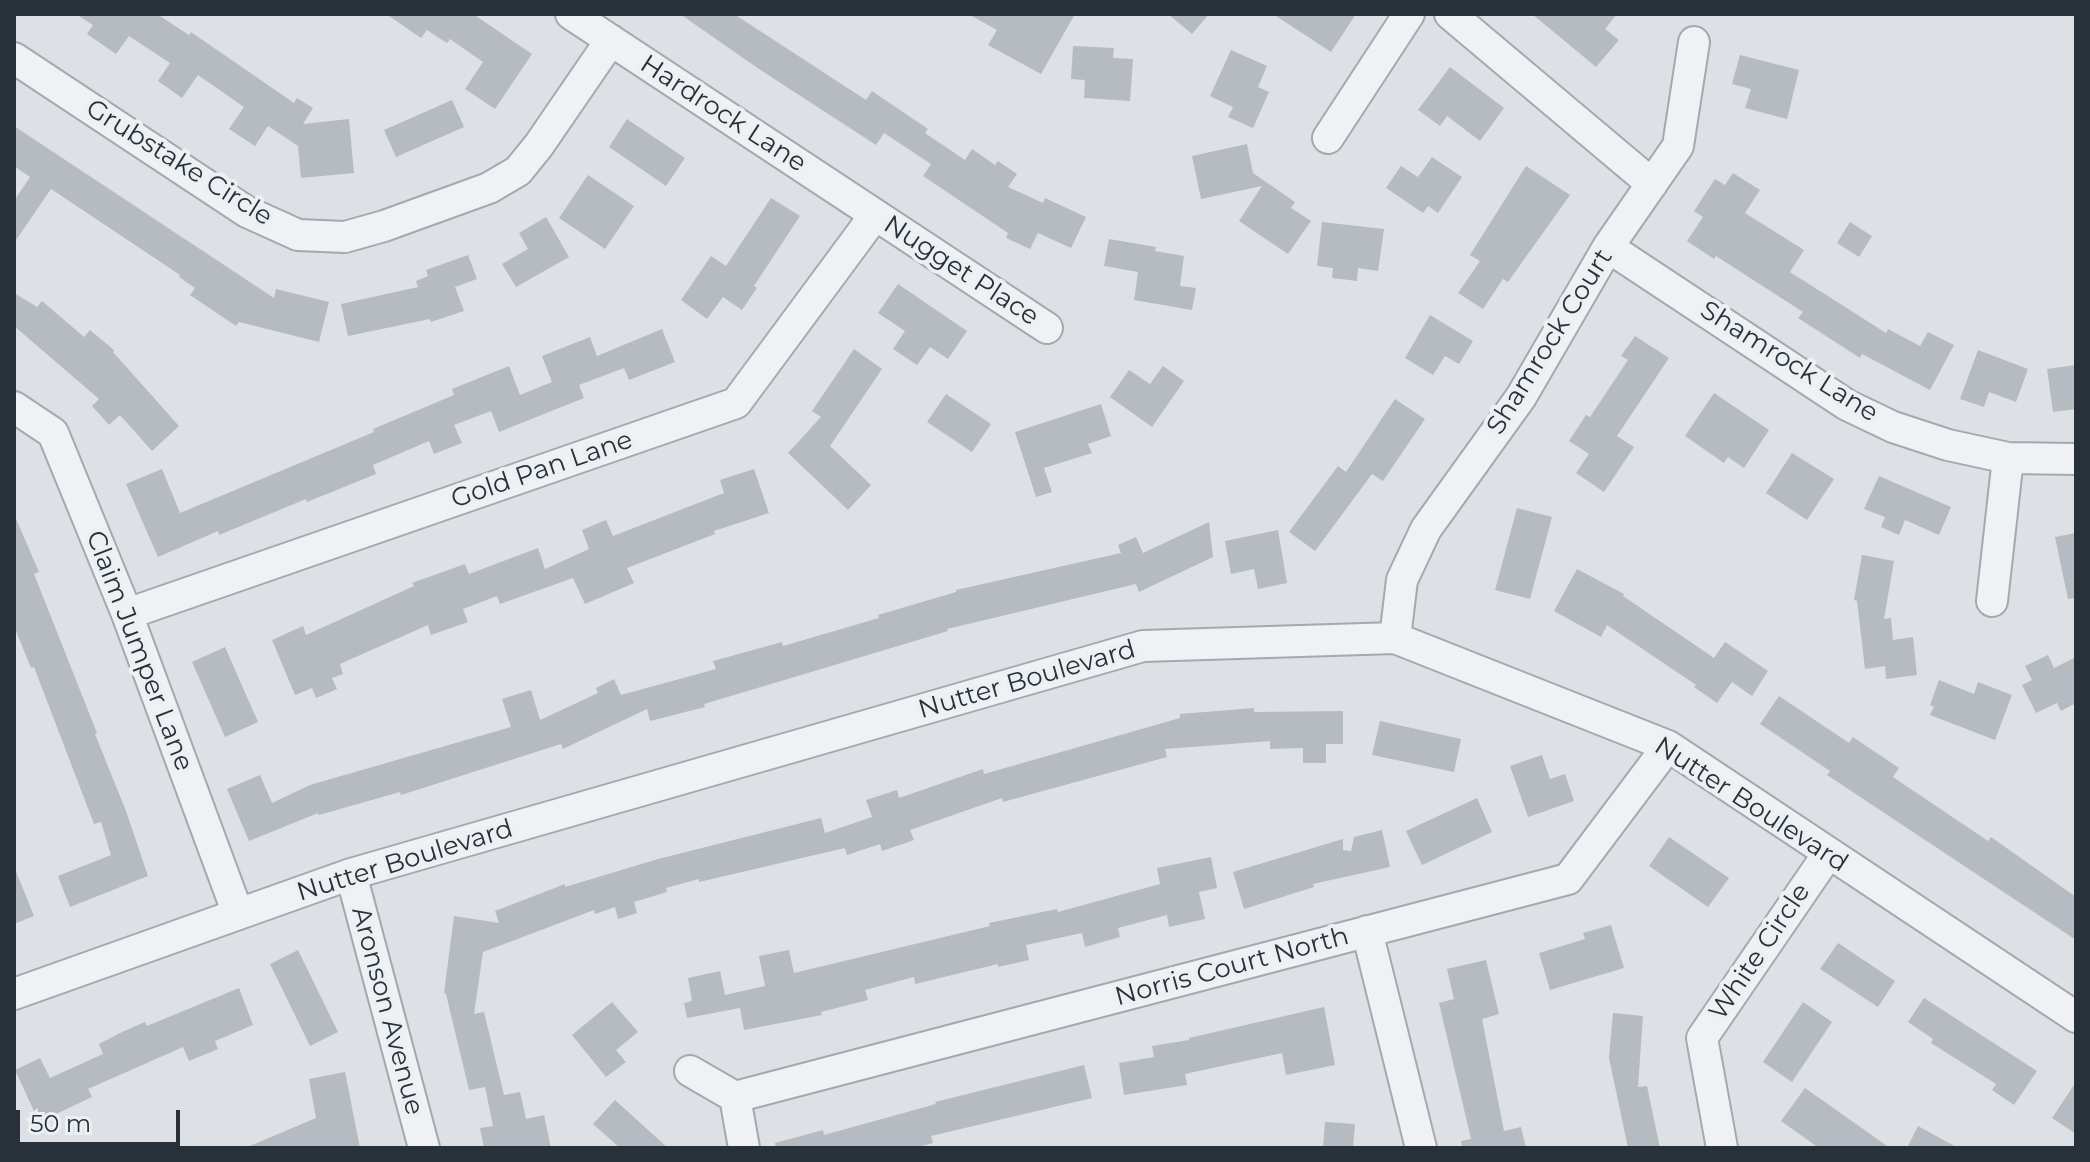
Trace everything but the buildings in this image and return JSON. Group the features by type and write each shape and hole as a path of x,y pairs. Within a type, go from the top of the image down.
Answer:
{"street":[{"name":"Hardrock Lane","path":"571,14 875,215"},
{"path":"1328,138 1409,14"},
{"path":"1450,14 1652,184"},
{"name":"Grubstake Circle","path":"14,58 247,212 298,235 345,237 489,188 518,171 611,40"},
{"name":"Shamrock Court","path":"1395,638 1402,580 1426,529 1521,397 1608,247 1678,146 1694,42"},
{"name":"Nugget Place","path":"875,215 1047,328"},
{"name":"Gold Pan Lane","path":"127,614 736,403 875,215"},
{"name":"Shamrock Lane","path":"1608,247 1847,405 1893,427 1948,445 2008,458 2076,459"},
{"name":"Claim Jumper Lane","path":"14,407 53,433 127,614 238,914"},
{"path":"1992,601 2008,458"},
{"name":"Nutter Boulevard","path":"14,994 351,874 1143,646 1395,638 1668,746 2076,1017"},
{"name":"Norris Court North","path":"735,1097 1568,879 1668,746"},
{"name":"White Circle","path":"1722,1148 1702,1038 1828,854"},
{"name":"Aronson Avenue","path":"351,874 424,1148"},
{"path":"1367,931 1421,1148"},
{"path":"690,1071 735,1097 744,1148"}]}
